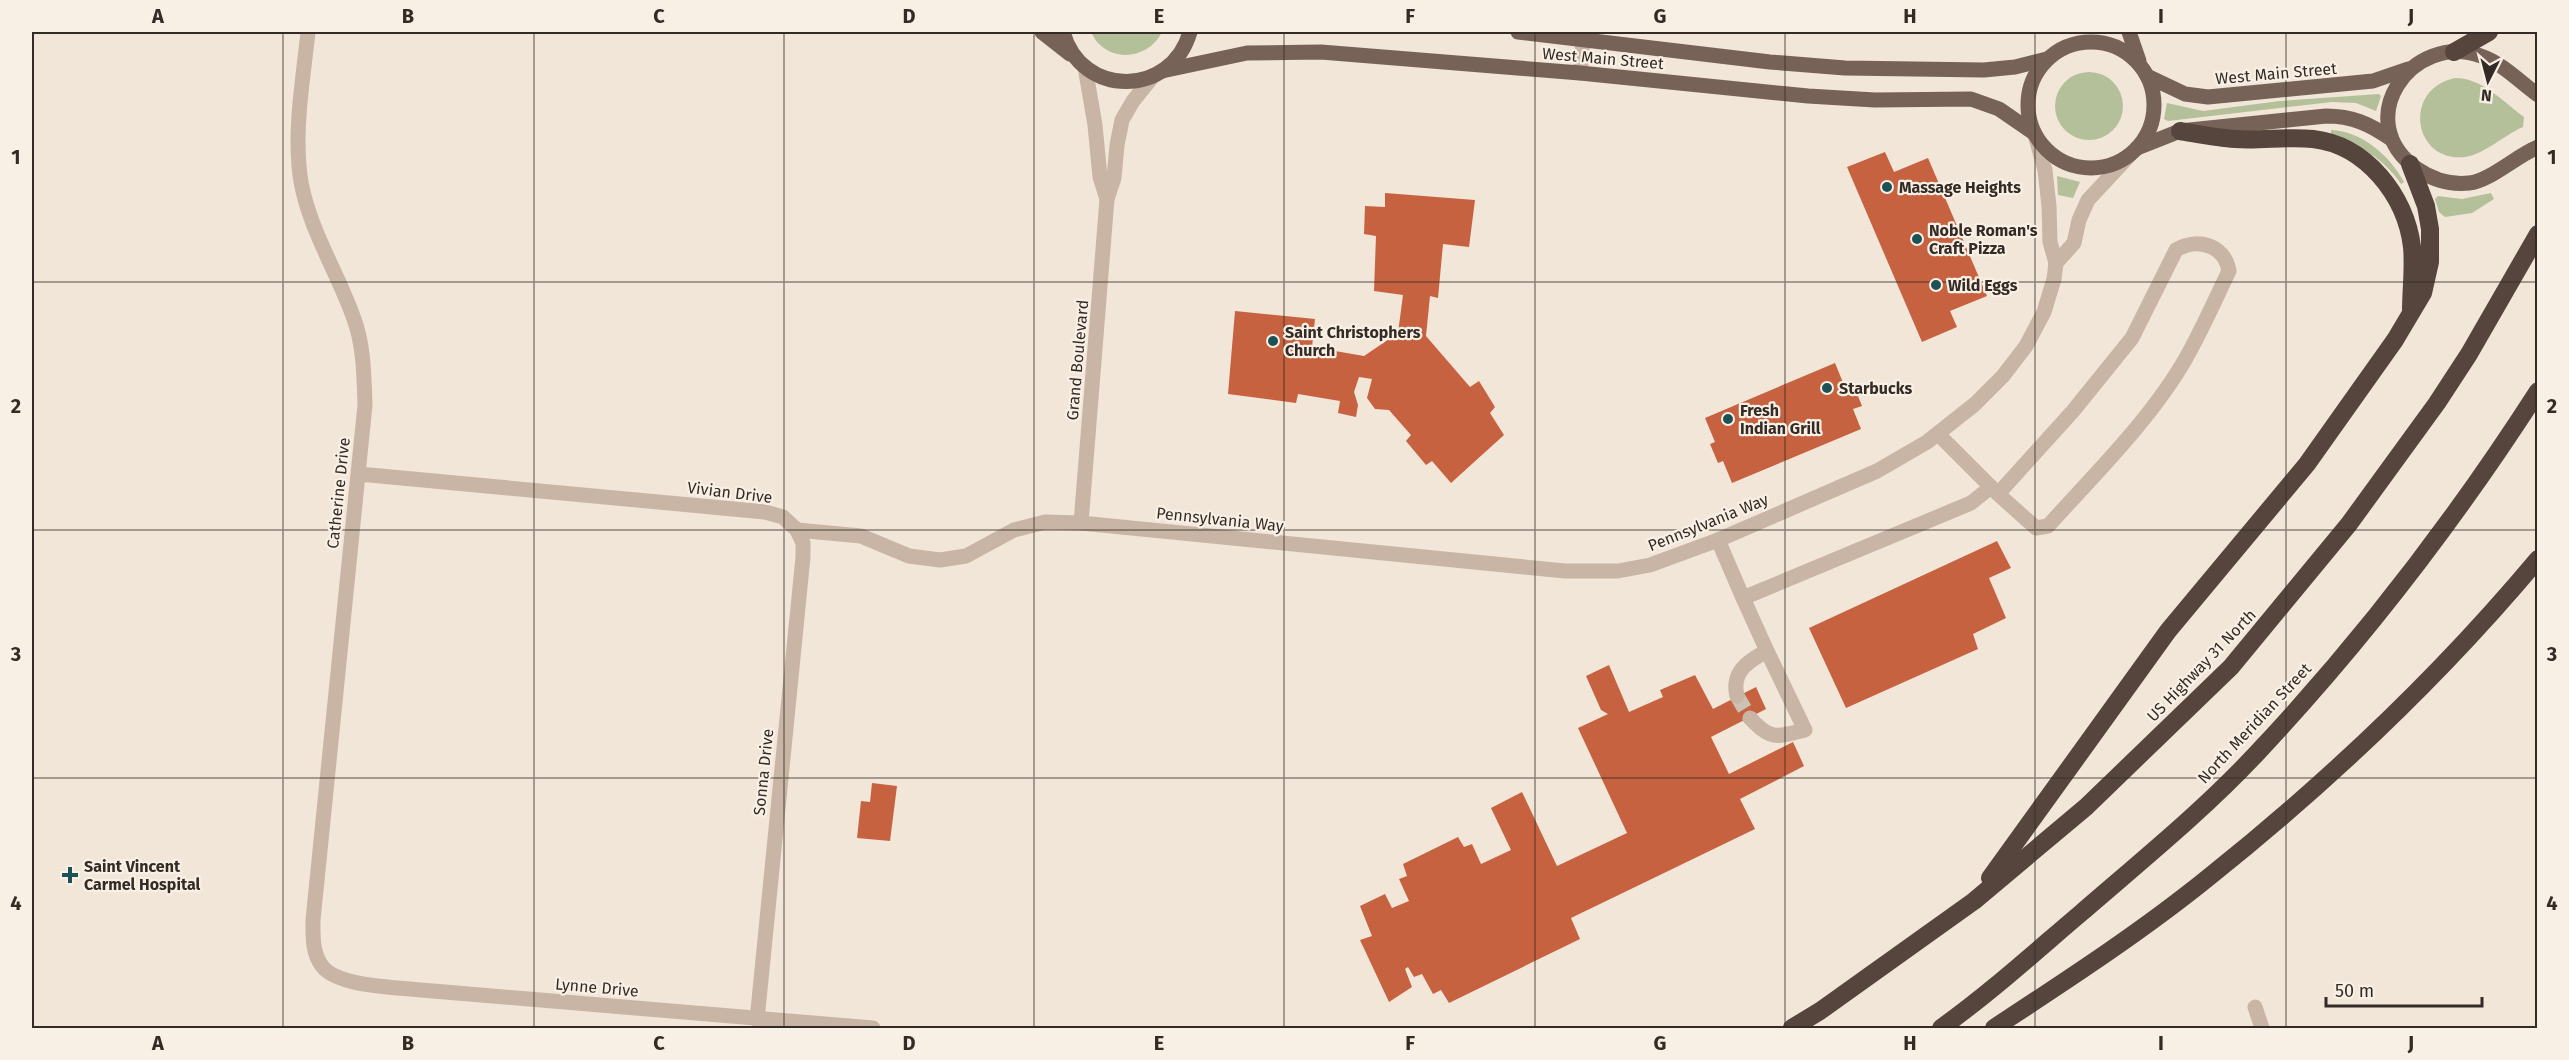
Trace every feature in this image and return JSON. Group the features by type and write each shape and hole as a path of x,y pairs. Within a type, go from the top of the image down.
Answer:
{"highway":[{"path":"2454,52 2489,32"},
{"path":"2180,131 2235,139 2315,139 2339,145 2365,162 2389,186 2405,216 2412,255 2411,311"},
{"path":"1974,901 2168,631 2307,464 2395,340 2425,287 2430,262 2431,244 2426,206 2410,164"},
{"name":"US Highway 31 North","path":"1792,1029 1974,901 2086,807 2230,667 2349,524 2437,403 2475,345 2538,234"},
{"name":"North Meridian Street","path":"1941,1029 1996,986 2131,870 2257,753 2389,602 2442,533 2538,391"},
{"path":"1994,1029 2085,969 2154,919 2208,879 2277,820 2407,701 2467,639 2538,559"}],"main road":[{"path":"1042,32 1082,64"},
{"path":"1063,32 1071,51 1082,64"},
{"path":"1158,73 1183,49 1190,32"},
{"name":"West Main Street","path":"1518,32 1584,35 1770,62 1845,68 1984,70 2015,67 2048,59"},
{"path":"2076,32 2036,72 2028,98 2028,116 2034,134 2052,155 2077,166 2104,167 2180,131 2337,116 2363,122 2391,139"},
{"path":"2129,32 2154,97 2149,130 2133,152"},
{"path":"2061,49 2084,42 2108,44 2123,51 2144,71"},
{"name":"West Main Street","path":"1082,64 1098,76 1114,81 1130,82 1229,56 1289,51 1580,73 1808,96 1893,100 1971,99 1999,109 2034,134"},
{"path":"2454,52 2467,52 2486,58 2538,95"},
{"name":"West Main Street","path":"2144,71 2177,91 2208,97 2373,81 2411,68 2436,56 2454,52"},
{"path":"2411,68 2398,83 2388,104 2387,120 2396,150 2410,164 2430,177 2443,181 2470,183 2485,178 2518,156 2537,147"}],"street":[{"name":"Catherine Drive","path":"308,32 300,112 301,183 317,236 355,321 360,345 365,405 313,920 314,949 322,966"},
{"path":"1580,73 1584,35"},
{"name":"Grand Boulevard","path":"1082,64 1095,125 1100,177 1107,199"},
{"name":"Grand Boulevard","path":"1081,523 1107,199 1114,178 1122,120 1133,101 1158,73"},
{"name":"Pennsylvania Way","path":"1081,523 1590,573 1650,565 1718,540 1877,471 1911,452 1938,434 1989,390 2026,346 2047,304 2056,263 2050,242 2045,170 2034,134"},
{"name":"Pennsylvania Way","path":"2056,263 2074,243 2079,220 2088,200 2133,152"},
{"path":"1743,598 1971,503 1994,490 2073,411 2132,338 2176,250 2187,244 2200,243 2222,253 2227,261 2229,271 2185,360 2130,433 2048,526 2036,528 1994,490 1938,434"},
{"name":"Vivian Drive","path":"359,474 765,512 783,517 797,530 861,536 909,556 940,560 966,556 1014,530 1044,522 1081,523"},
{"name":"Sonna Drive","path":"757,1020 803,557 803,543 797,530"},
{"path":"1718,540 1767,651 1806,730 1770,736 1763,733 1750,718"},
{"path":"1737,696 1735,686 1746,662 1767,651"},
{"name":"Lynne Drive","path":"322,966 334,976 348,980 422,990 873,1029"},
{"path":"2255,1008 2262,1029"}],"green space":[{"path":"1091,32 1162,32 1156,42 1147,49 1126,55 1106,50"},
{"path":"2089,72 2102,74 2113,82 2121,93 2123,106 2121,119 2113,130 2102,138 2089,140 2076,138 2065,130 2057,119 2055,106 2057,93 2065,82 2076,74"},
{"path":"2455,78 2484,86 2524,117 2523,127 2480,152 2465,157 2447,156 2434,149 2425,138 2421,124 2421,109 2427,96 2438,85"},
{"path":"2379,94 2381,96 2376,111 2356,103 2332,102 2168,121 2164,119 2167,103 2203,111 2280,101"},
{"path":"2331,130 2354,135 2374,147 2391,163 2404,182 2401,184 2387,167 2370,153 2331,134"},
{"path":"2057,176 2080,182 2073,198 2058,195"},
{"path":"2491,193 2494,199 2472,213 2445,217 2439,212 2435,199 2438,196 2462,199"}],"building":[{"path":"1885,152 1894,172 1928,158 1987,296 1950,311 1957,327 1922,342 1847,167"},
{"name":"Saint Christophers Church","path":"1385,193 1475,200 1469,247 1443,244 1438,298 1430,296 1426,336 1470,387 1479,381 1495,407 1490,413 1504,435 1451,483 1432,461 1426,465 1406,441 1411,435 1389,410 1375,409 1367,398 1372,379 1359,377 1354,392 1358,405 1356,417 1338,413 1340,401 1298,394 1296,403 1228,394 1235,311 1315,319 1312,347 1364,356 1398,333 1403,295 1374,291 1376,236 1364,234 1365,206 1385,207"},
{"path":"1835,363 1844,385 1852,381 1862,406 1853,409 1861,429 1732,483 1723,461 1718,463 1710,444 1715,442 1705,418"},
{"path":"1997,541 2011,568 1989,578 2006,618 1973,634 1978,649 1846,708 1809,628"},
{"path":"1609,665 1629,712 1663,697 1660,690 1695,675 1713,709 1756,687 1766,709 1711,737 1729,774 1793,742 1804,766 1740,799 1755,829 1571,918 1580,939 1449,1003 1441,990 1433,994 1422,974 1414,977 1408,967 1405,969 1412,987 1389,1002 1360,940 1372,936 1360,906 1385,894 1392,908 1409,901 1399,879 1407,876 1403,864 1458,837 1464,847 1472,844 1481,864 1511,850 1491,808 1522,792 1557,866 1627,833 1578,728 1608,714 1601,710 1586,676"},
{"path":"872,783 897,786 890,841 857,838 861,801 870,802"}],"tunnel":[{"path":"1737,696 1750,718"}],"place":[{"name":"Massage Heights","path":"1887,187"},
{"name":"Noble Roman's Craft Pizza","path":"1917,239"},
{"name":"Wild Eggs","path":"1936,285"},
{"name":"Saint Christophers Church","path":"1273,341"},
{"name":"Starbucks","path":"1827,388"},
{"name":"Fresh Indian Grill","path":"1728,419"},
{"name":"Saint Vincent Carmel Hospital","path":"70,875"}]}
